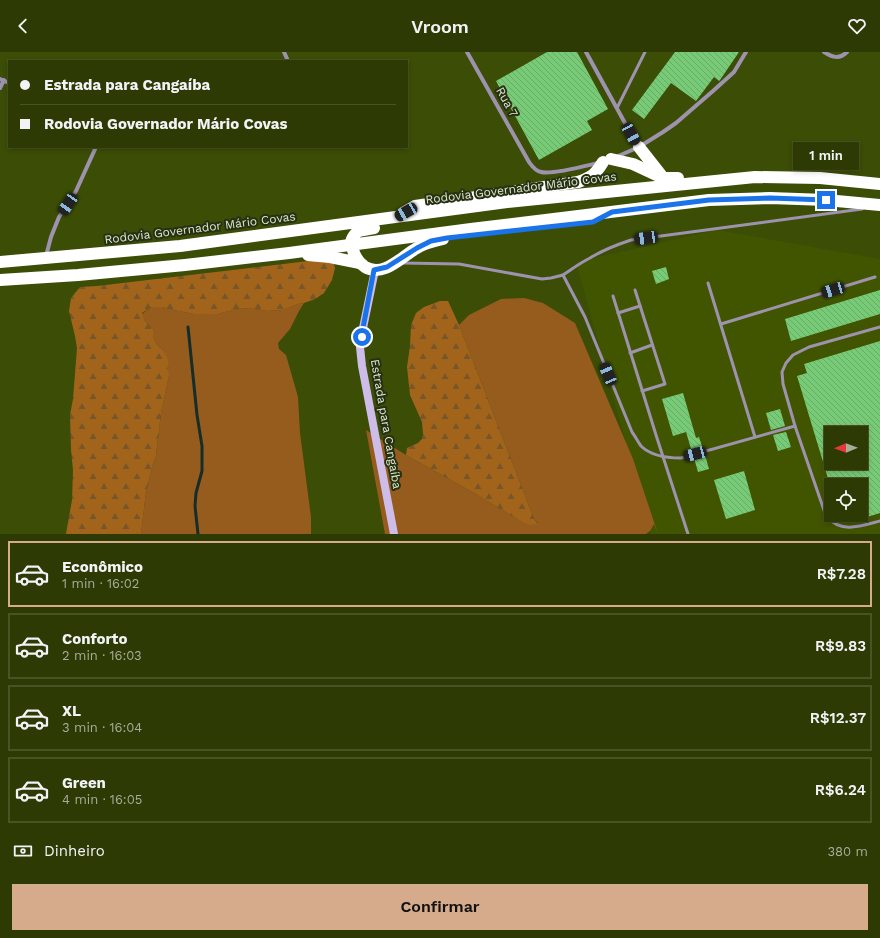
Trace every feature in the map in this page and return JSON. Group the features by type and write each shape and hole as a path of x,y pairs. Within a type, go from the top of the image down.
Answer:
{"highway":[{"path":"638,148 663,178"},
{"path":"397,217 415,206 578,182 590,178 607,161 633,164 663,178 682,178 701,182"},
{"name":"Rodovia Governador Mário Covas","path":"0,262 180,246 507,202 755,177 820,178 880,184"},
{"path":"0,280 78,275 185,265 289,253 470,228 709,200 770,198 826,200 880,206"},
{"path":"360,263 355,256 351,244 352,239 358,231 447,218 460,209"},
{"path":"289,253 330,257 360,263 374,270 387,267 431,241 593,222 612,212"}],"street":[{"name":"Rua 7","path":"467,52 528,162 534,169 540,172 549,173 607,161"},
{"path":"586,52 638,148"},
{"path":"607,161 638,148 676,123 734,72 746,52"},
{"path":"824,52 832,57 842,56 847,52"},
{"path":"0,88 2,80"},
{"path":"46,258 51,237 59,217 76,191 96,148"},
{"name":"Estrada para Cangaíba","path":"374,270 360,347 362,366 394,534"}],"lane":[{"path":"617,108 645,52"},
{"path":"394,263 459,264 542,279 551,278 563,275 598,253 631,240 880,206"},
{"path":"563,275 584,317 632,432 642,446 651,453 672,458 681,458 795,426"},
{"path":"721,324 875,277"},
{"path":"708,283 755,438"},
{"path":"635,290 665,384 642,391"},
{"path":"612,296 688,534"},
{"path":"618,313 640,306"},
{"path":"880,327 809,347 793,356 786,363 782,372 783,384 795,426 826,516 835,525 849,528 880,521"},
{"path":"630,353 652,346"}],"shaded area":[{"path":"717,230 880,259 880,534 651,534 576,262"},
{"path":"524,298 543,303 575,323 633,459 658,534 654,524 650,531 646,534 385,534 366,430 406,455 522,522 538,523 534,519 459,325 469,315 501,299"},
{"path":"304,303 290,329 278,343 279,349 286,355 298,397 300,433 311,517 311,534 141,534 146,492 156,456 161,413 169,376 164,351 157,345 153,336 153,329 145,321 142,314 151,307 162,307 194,314 218,314 240,308 267,311 283,310"}],"green space":[{"path":"325,259 334,264 335,268 332,280 324,293 315,299 283,310 267,311 240,308 218,314 194,314 162,307 151,307 142,313 145,321 153,329 153,336 157,345 164,351 168,360 169,376 161,413 156,456 146,492 141,534 66,534 72,500 73,470 70,415 73,399 77,348 69,311 71,298 80,287"},
{"path":"440,301 448,301 459,325 534,519 538,524 530,525 522,522 406,455 407,448 418,443 422,439 423,434 422,422 410,395 407,367 411,325 416,313 424,307"}],"building":[{"path":"547,52 577,52 608,109 587,121 592,130 539,160 496,81"},
{"path":"675,52 739,52 720,80 719,81 714,77 696,101 671,83 644,119 632,110"},
{"path":"666,267 669,279 656,284 652,271"},
{"path":"880,290 880,314 791,341 785,319"},
{"path":"880,341 880,513 868,517 868,478 828,478 825,470 868,470 868,426 824,426 824,465 797,376 807,373 804,364"},
{"path":"683,393 696,438 699,437 703,449 692,452 686,432 673,436 662,399"},
{"path":"780,409 785,426 771,430 766,413"},
{"path":"786,432 791,447 778,451 773,435"},
{"path":"705,455 709,469 698,472 694,458"},
{"path":"744,471 755,510 726,519 714,480"}],"waterway":[{"path":"188,327 197,415 202,446 202,471 196,493 195,506 198,534"}],"route":[{"path":"362,337 374,270 387,267 431,241 593,222 612,212 709,200 770,198 826,200"}]}
